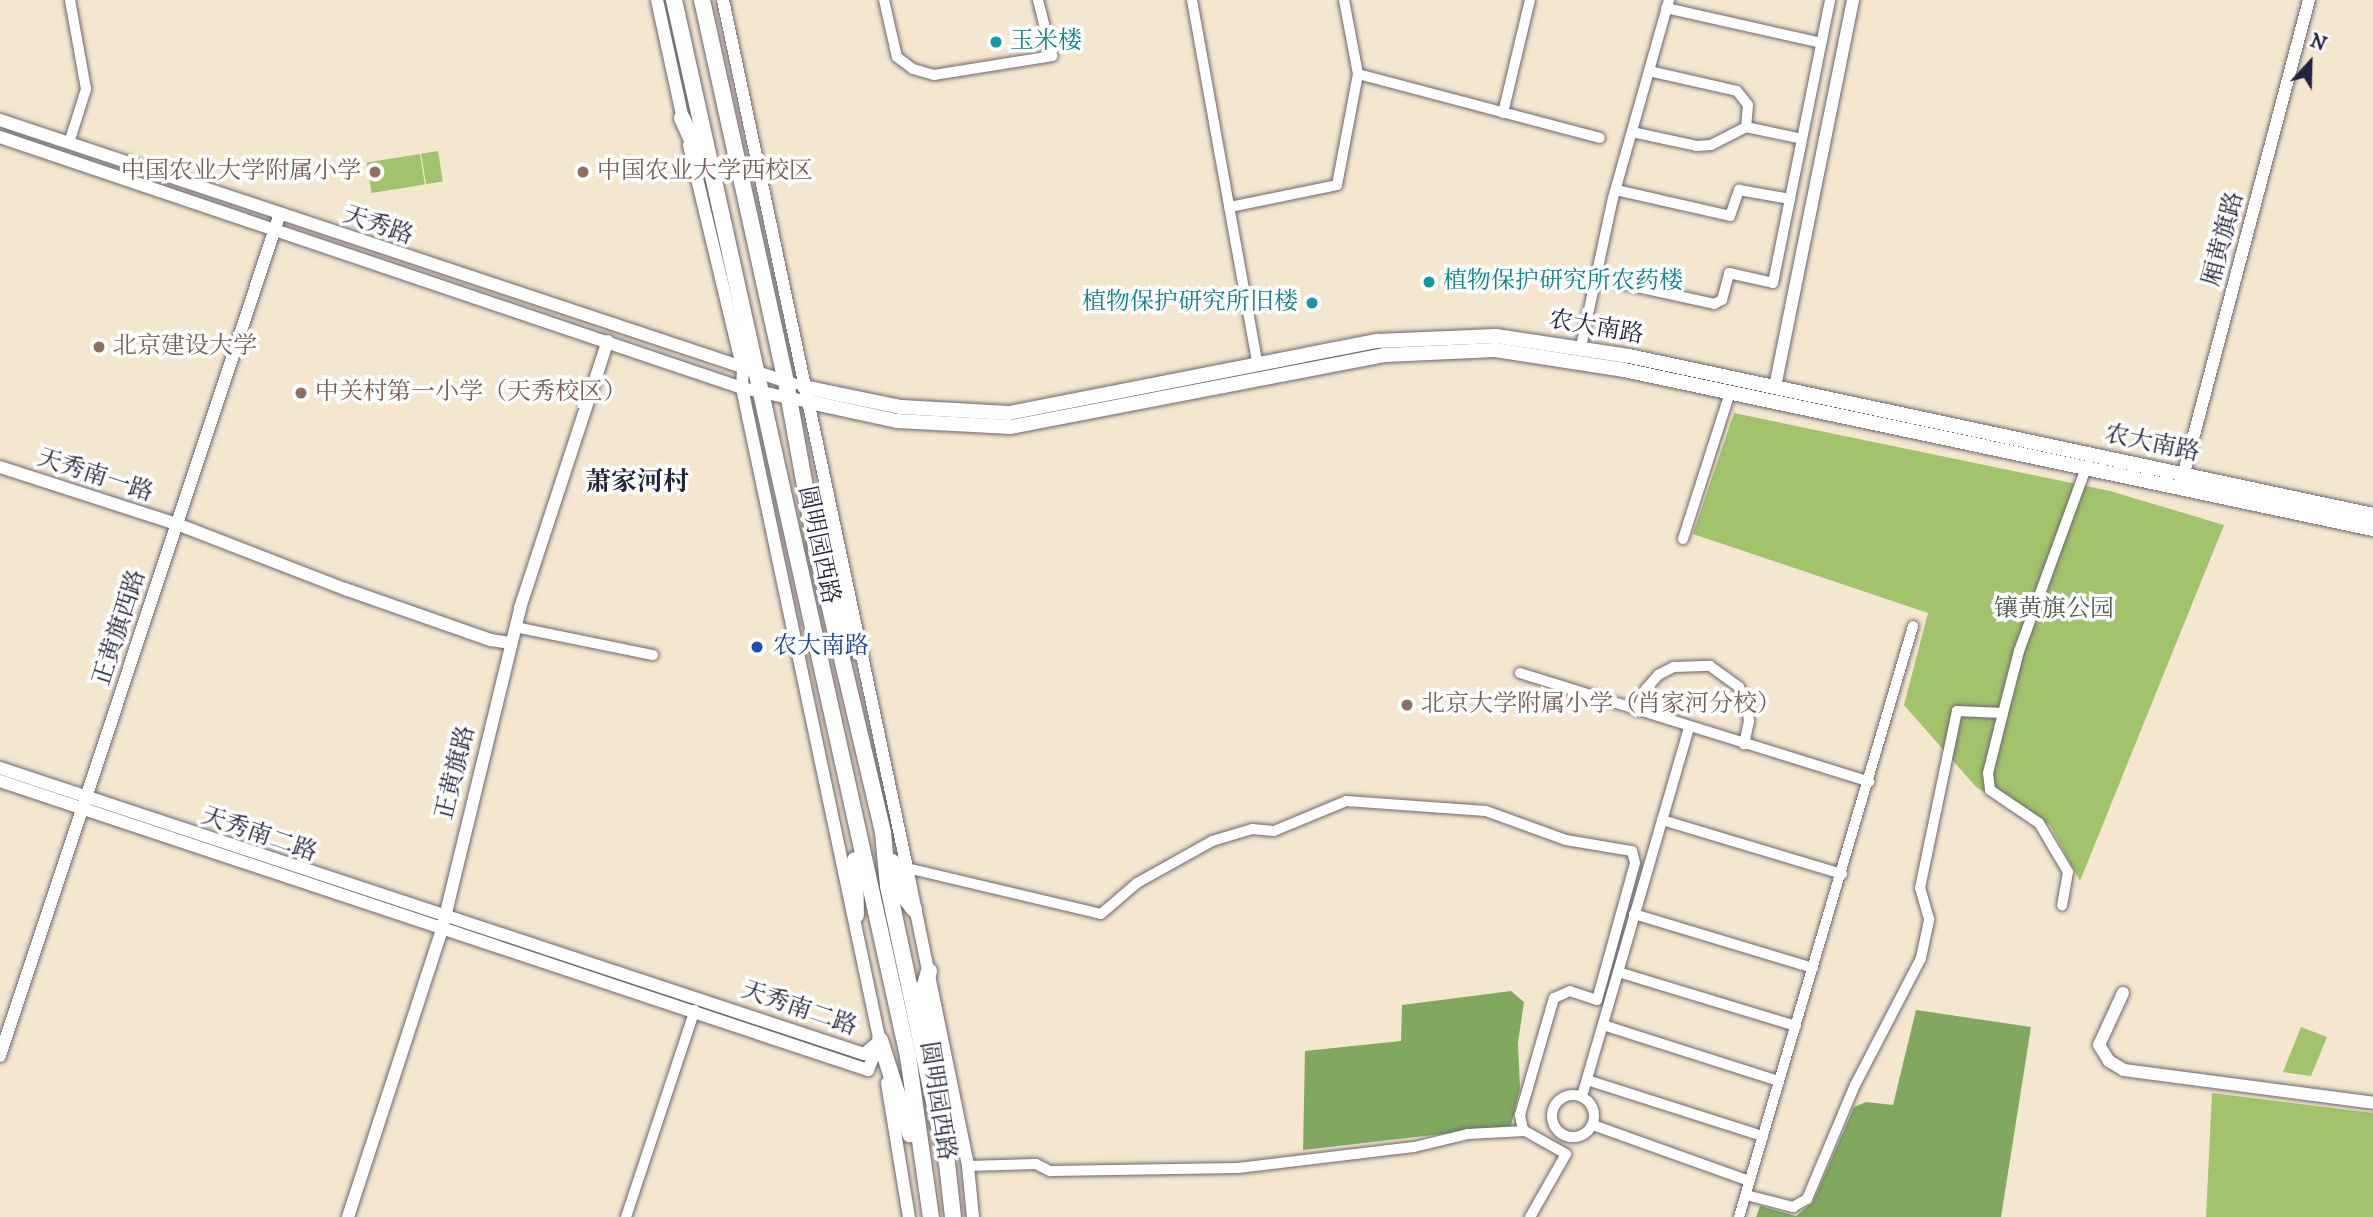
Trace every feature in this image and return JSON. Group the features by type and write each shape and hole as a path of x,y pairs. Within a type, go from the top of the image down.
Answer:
{"main road":[{"name":"圆明园西路","path":"674,0 688,49 715,190 759,375 855,829 908,1056 930,1217"},
{"name":"圆明园西路","path":"685,0 688,49"},
{"name":"圆明园西路","path":"702,0 788,390 817,553 883,833 888,886 934,1098 953,1217"},
{"path":"682,118 715,190"},
{"name":"农大南路","path":"804,387 901,407 1009,413 1418,337 1496,336 1581,347 1775,387 2182,481 2373,529"},
{"name":"农大南路","path":"809,402 897,421 1011,427 1385,355 1457,349 1554,357 2086,468 2182,481 2373,515"},
{"path":"817,553 860,653"},
{"path":"855,829 856,915"},
{"path":"883,833 903,895 914,909"},
{"path":"929,971 924,988 939,1079 934,1098"},
{"path":"880,1040 903,1103 930,1217"}],"street":[{"path":"69,143 86,89 70,0"},
{"path":"657,0 682,118 743,370"},
{"path":"723,0 804,387 788,390"},
{"path":"884,0 897,57 913,69 934,75 1052,57 1038,0"},
{"path":"1192,0 1258,365"},
{"path":"1230,207 1337,185 1358,74 1344,0"},
{"path":"1503,113 1530,0"},
{"path":"1596,278 1714,304 1722,300 1728,273 1773,283 1830,0"},
{"path":"1775,387 1853,0"},
{"name":"厢黄旗路","path":"2182,481 2309,0"},
{"path":"1581,347 1616,190 1667,4 1821,43"},
{"path":"1649,71 1737,91 1748,106 1746,127"},
{"path":"1358,74 1600,138"},
{"name":"天秀路","path":"0,120 759,375 788,390"},
{"path":"1632,132 1697,146 1711,145 1746,127 1802,139"},
{"name":"天秀路","path":"0,137 742,388 763,393 788,390"},
{"path":"1616,190 1730,216 1739,190 1790,199"},
{"name":"正黄旗西路","path":"0,1056 280,214"},
{"name":"正黄旗路","path":"348,1217 442,922 510,643 608,341"},
{"name":"圆明园西路","path":"743,370 742,388 856,915 909,1217"},
{"name":"圆明园西路","path":"804,387 929,971 968,1166 973,1217"},
{"path":"788,390 809,402"},
{"path":"1683,539 1730,393"},
{"name":"天秀南一路","path":"0,467 177,524 345,589 491,640 510,643"},
{"path":"2062,905 2068,872 2039,823 1990,790 1988,773 2018,651 2086,468"},
{"path":"1739,1217 1913,626"},
{"path":"515,627 653,655"},
{"path":"1637,711 1646,688 1658,675 1683,665 1710,666 1739,687 1747,703 1749,721 1744,744"},
{"path":"1520,673 1869,782"},
{"path":"1746,1195 1793,1207 1807,1199 1855,1084 1921,958 1929,919 1920,888 1956,711 2003,713"},
{"path":"1582,1096 1689,727"},
{"name":"天秀南二路","path":"0,768 98,797 187,833 869,1070 880,1040"},
{"name":"天秀南二路","path":"0,781 863,1054 880,1040"},
{"path":"908,868 1101,914 1137,883 1212,841 1252,829 1273,831 1346,801 1486,811 1566,840 1632,851 1635,863 1597,1000 1570,991 1554,998 1520,1115 1523,1131"},
{"path":"1662,820 1842,874"},
{"path":"1634,915 1813,968"},
{"path":"1618,972 1796,1026"},
{"path":"2123,993 2099,1045 2109,1061 2124,1070 2373,1103"},
{"path":"626,1217 695,1010"},
{"path":"1602,1025 1779,1081"},
{"path":"1587,1080 1763,1136"},
{"path":"1582,1096 1592,1105 1593,1125 1583,1135 1569,1138 1553,1124 1553,1109 1562,1097 1582,1096"},
{"path":"1593,1125 1749,1181"},
{"path":"968,1166 1035,1164 1050,1171 1238,1168 1414,1147 1468,1134 1523,1131 1543,1136 1566,1154"},
{"path":"1530,1217 1566,1154 1569,1138"}],"green space":[{"path":"438,151 443,182 426,184 421,154"},
{"path":"420,154 425,185 372,193 367,162"},
{"name":"镶黄旗公园","path":"1734,413 2110,491 2224,525 2080,881 2050,825 1977,788 1904,705 1928,613 1693,534"},
{"path":"1511,991 1524,1002 1518,1043 1520,1088 1511,1126 1303,1150 1305,1051 1401,1041 1402,1005"},
{"path":"1916,1010 2031,1027 2001,1217 1756,1217 1760,1206 1796,1216 1813,1202 1854,1107 1866,1102 1893,1105"},
{"path":"2301,1027 2327,1037 2311,1076 2283,1072"},
{"path":"2212,1093 2373,1113 2373,1217 2206,1217"}],"place":[{"name":"玉米楼","path":"996,42"},
{"name":"中国农业大学附属小学","path":"375,172"},
{"name":"中国农业大学西校区","path":"583,172"},
{"name":"植物保护研究所农药楼","path":"1429,282"},
{"name":"植物保护研究所旧楼","path":"1312,303"},
{"name":"北京建设大学","path":"99,347"},
{"name":"中关村第一小学（天秀校区）","path":"301,393"},
{"name":"农大南路","path":"757,647"},
{"name":"北京大学附属小学（肖家河分校）","path":"1407,705"}],"district":[{"name":"萧家河村","path":"637,483"}]}
